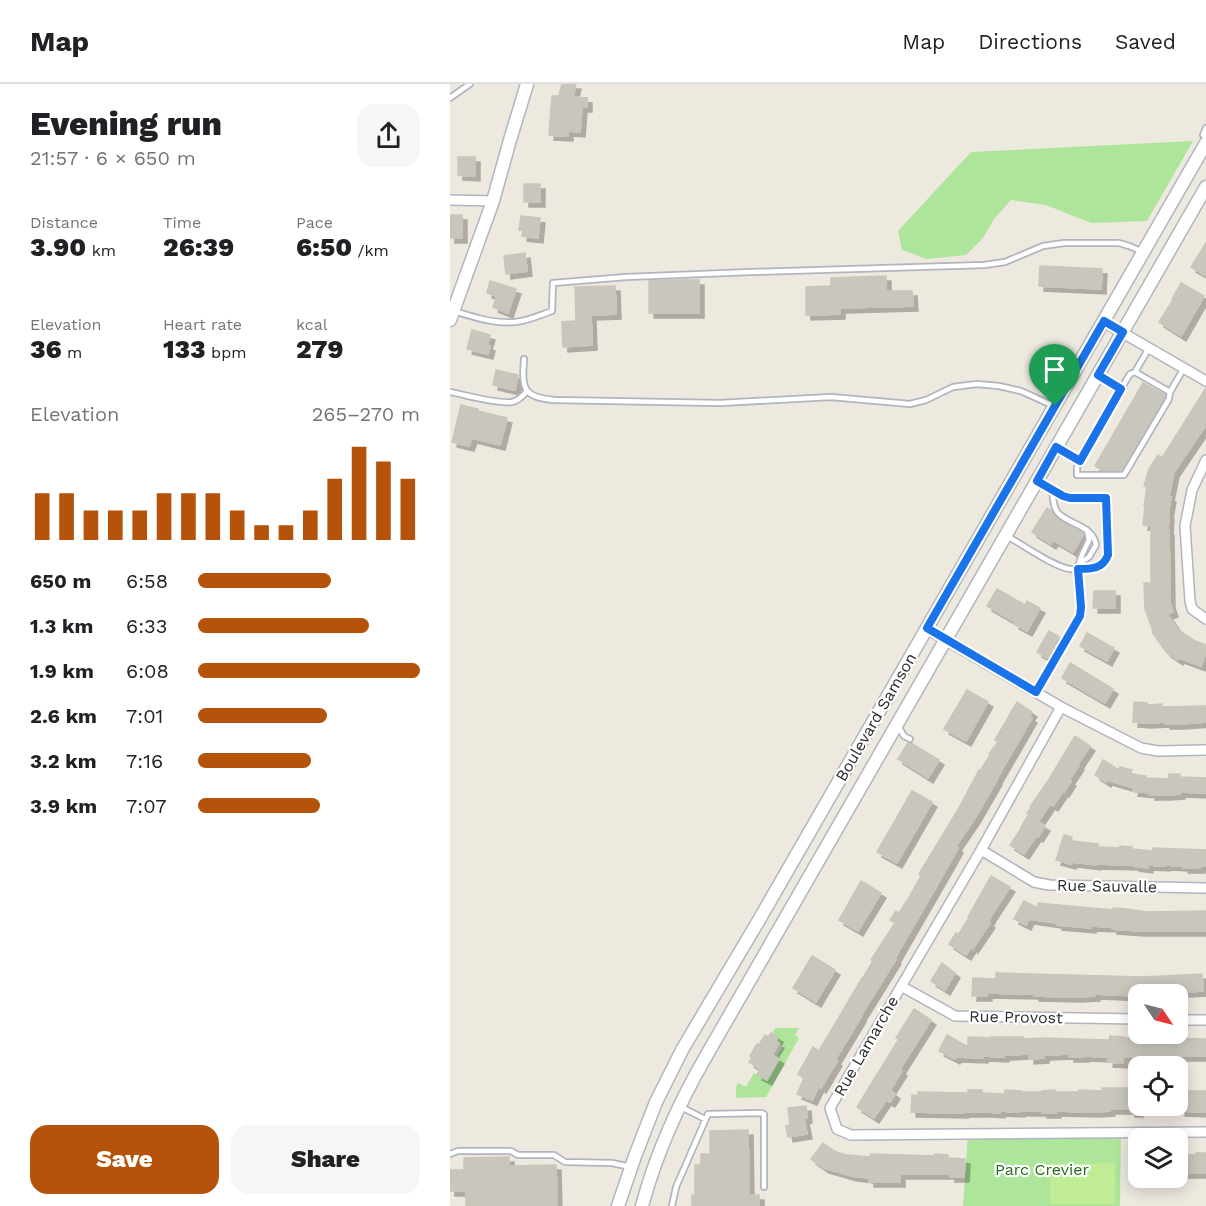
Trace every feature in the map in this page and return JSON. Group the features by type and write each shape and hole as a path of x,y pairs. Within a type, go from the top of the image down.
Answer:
{"street":[{"path":"452,315 493,201 527,84"},
{"name":"Boulevard Samson","path":"618,1206 656,1102 682,1050 1206,143"},
{"name":"Boulevard Samson","path":"642,1206 659,1154 679,1106 716,1038 1206,187"},
{"path":"450,200 493,201"},
{"path":"1104,321 1206,381"},
{"path":"1206,460 1192,490 1185,526 1190,601 1192,609 1206,619"},
{"path":"927,628 1060,706 1141,748 1206,750"},
{"name":"Rue Lamarche","path":"1060,706 981,850 830,1108 837,1129 851,1134 1206,1132"},
{"name":"Rue Sauvalle","path":"981,850 1034,882 1049,885 1206,888"},
{"name":"Rue Provost","path":"901,986 955,1016 1128,1019"},
{"path":"1188,1020 1206,1020"}],"lane":[{"path":"450,98 470,84"},
{"path":"1206,128 1203,135 1206,137"},
{"path":"452,315 496,321 524,320 552,311 553,283 626,277 751,272 984,266 1005,262 1043,246 1064,243 1119,243 1144,252"},
{"path":"1149,348 1135,372 1130,374 1077,466 1077,475 1124,475 1169,399 1170,392 1184,368"},
{"path":"524,359 523,381 527,391 541,398 720,403 831,397 903,405 926,400 953,387 977,384 1021,391 1055,406"},
{"path":"1135,372 1170,392"},
{"path":"1098,375 1121,389"},
{"path":"450,392 510,402 517,400 527,391"},
{"path":"1056,447 1080,461"},
{"path":"1006,535 1068,569 1096,568 1102,565 1107,558 1106,498 1070,498 1037,481"},
{"path":"1036,692 1080,616 1078,569 1080,563 1089,557 1096,545 1095,539 1087,530 1058,513 1052,490"},
{"path":"896,724 904,736 910,739"},
{"path":"679,1106 705,1119"},
{"path":"672,1206 676,1188 708,1114 764,1114 764,1186"},
{"path":"450,1154 458,1151 511,1151 518,1155 554,1155 565,1162 612,1163 631,1167"}],"green space":[{"path":"1193,141 1147,221 1091,223 1046,205 1011,200 994,219 983,238 966,255 927,259 902,250 898,231 971,152"},
{"path":"775,1028 799,1028 795,1035 799,1038 766,1097 736,1098 738,1083 746,1087 754,1073 767,1080 779,1059 776,1057 783,1046 776,1042 778,1037 772,1034"},
{"name":"Parc Crevier","path":"1121,1132 1120,1206 963,1206 968,1134"},
{"path":"1115,1163 1115,1204 1050,1204 1050,1164"}],"building":[{"path":"562,84 576,84 573,97 587,98 587,107 582,107 580,132 568,131 568,136 549,135 552,96 559,96"},
{"path":"458,157 475,157 475,176 458,175"},
{"path":"524,184 540,184 540,202 524,202"},
{"path":"450,215 462,215 462,238 450,238"},
{"path":"521,216 540,218 538,238 522,236 523,230 519,230"},
{"path":"1206,243 1206,276 1191,267"},
{"path":"525,253 527,271 506,274 504,256"},
{"path":"1040,266 1102,269 1101,289 1039,286"},
{"path":"886,276 886,291 912,291 913,306 840,308 840,314 806,315 806,287 831,286 831,278"},
{"path":"699,280 699,313 649,313 649,281"},
{"path":"490,281 516,289 508,313 493,307 497,296 487,293"},
{"path":"1181,283 1204,296 1181,336 1159,322"},
{"path":"615,286 616,314 591,315 592,345 563,347 562,322 576,321 575,287"},
{"path":"472,330 490,335 487,345 490,346 488,354 467,349"},
{"path":"496,370 518,375 515,390 493,385"},
{"path":"1143,383 1165,397 1121,471 1104,471 1095,466"},
{"path":"1206,388 1206,425 1174,472 1168,514 1170,603 1173,612 1167,614 1178,630 1206,645 1201,666 1179,658 1178,660 1166,652 1152,632 1145,609 1144,583 1151,583 1151,526 1143,525 1147,487 1144,486 1149,469 1158,455 1162,458"},
{"path":"461,405 507,418 500,445 472,438 469,446 452,442"},
{"path":"1047,508 1061,521 1083,533 1073,552 1053,540 1051,544 1032,532"},
{"path":"997,589 1025,605 1027,601 1040,608 1027,631 987,606"},
{"path":"1094,591 1115,591 1115,608 1093,608"},
{"path":"1049,631 1059,637 1047,658 1037,652"},
{"path":"1087,633 1114,648 1107,661 1080,646"},
{"path":"1070,663 1113,689 1105,703 1062,678"},
{"path":"967,690 988,702 966,741 944,729"},
{"path":"1017,702 1032,712 1029,716 1032,718 975,818 956,846 958,848 951,861 821,1088 819,1086 812,1100 797,1094 804,1078 798,1074 813,1047 819,1051 863,978 873,961 871,960 895,923 890,920 896,911 899,913 908,899 921,876 919,874 979,770 998,742 995,740"},
{"path":"1134,702 1147,703 1147,705 1162,704 1162,707 1206,706 1206,722 1165,724 1165,722 1133,722"},
{"path":"1075,736 1090,746 1064,792 1053,806 1050,804 1038,822 1045,826 1024,854 1010,845 1029,814 1027,813 1030,807"},
{"path":"908,743 939,760 928,778 898,759"},
{"path":"1103,760 1119,770 1120,767 1132,770 1130,774 1146,776 1145,778 1169,779 1169,774 1180,774 1180,777 1206,778 1206,793 1180,792 1180,794 1150,795 1151,793 1133,791 1134,788 1107,780 1106,782 1095,775"},
{"path":"912,791 932,802 897,863 877,852"},
{"path":"1064,835 1072,837 1071,841 1098,844 1098,847 1120,848 1120,846 1153,851 1153,848 1206,850 1206,866 1183,868 1183,866 1148,865 1148,868 1134,865 1096,865 1072,862 1071,864 1056,860"},
{"path":"991,876 1010,887 991,916 988,922 990,923 966,955 949,944 969,918"},
{"path":"861,881 881,893 858,931 839,920"},
{"path":"1024,901 1038,908 1038,903 1147,912 1206,911 1206,931 1140,931 1091,926 1091,928 1057,925 1057,923 1029,919 1026,925 1014,919"},
{"path":"812,956 835,970 816,1002 793,988"},
{"path":"942,963 955,973 945,990 931,981"},
{"path":"996,973 1144,977 1202,974 1203,991 1188,992 1188,984 1128,984 1128,996 1095,994 1095,996 1075,997 987,993 987,996 972,996 973,978 996,979"},
{"path":"914,1009 931,1020 900,1069 902,1071 890,1090 895,1094 890,1102 886,1100 874,1118 857,1107 899,1039 896,1038"},
{"path":"771,1033 778,1037 776,1042 779,1043 772,1055 779,1059 767,1080 757,1075 760,1069 749,1062 757,1044 759,1045 765,1035 768,1037"},
{"path":"947,1035 968,1047 968,1037 1109,1040 1110,1036 1128,1038 1128,1044 1188,1044 1188,1039 1206,1039 1206,1056 1128,1056 1123,1057 1123,1063 1108,1062 1109,1057 1069,1057 1069,1054 1044,1055 1044,1058 1029,1059 1029,1054 1004,1055 1004,1057 983,1056 983,1058 956,1057 955,1059 939,1051"},
{"path":"1102,1088 1128,1088 1128,1109 1093,1112 1056,1111 1056,1113 1042,1113 1042,1111 911,1112 912,1095 918,1096 918,1092 968,1093 968,1090 982,1090 982,1093 1005,1094 1005,1090 1021,1092 1102,1091"},
{"path":"1188,1091 1206,1091 1206,1112 1188,1111"},
{"path":"806,1106 807,1118 804,1119 807,1134 788,1137 786,1126 790,1125 788,1108"},
{"path":"748,1130 749,1195 759,1195 759,1206 692,1206 692,1195 695,1195 695,1165 701,1165 701,1154 710,1154 710,1131"},
{"path":"823,1143 834,1151 846,1155 870,1157 871,1154 935,1156 935,1154 948,1155 948,1158 965,1159 964,1177 950,1177 950,1174 900,1174 900,1182 869,1182 869,1178 824,1168 811,1159"},
{"path":"1196,1153 1206,1153 1206,1173 1188,1173 1188,1155 1196,1155"},
{"path":"509,1157 509,1166 556,1165 557,1206 466,1206 466,1191 450,1191 450,1170 464,1170 464,1158"}],"route":[{"path":"1104,321 1123,332 1098,375 1121,389 1080,461 1056,447 1037,481 1070,498 1106,498 1108,552 1106,561 1099,567 1078,569 1080,616 1036,692 927,628 1055,406 1104,321"}]}
